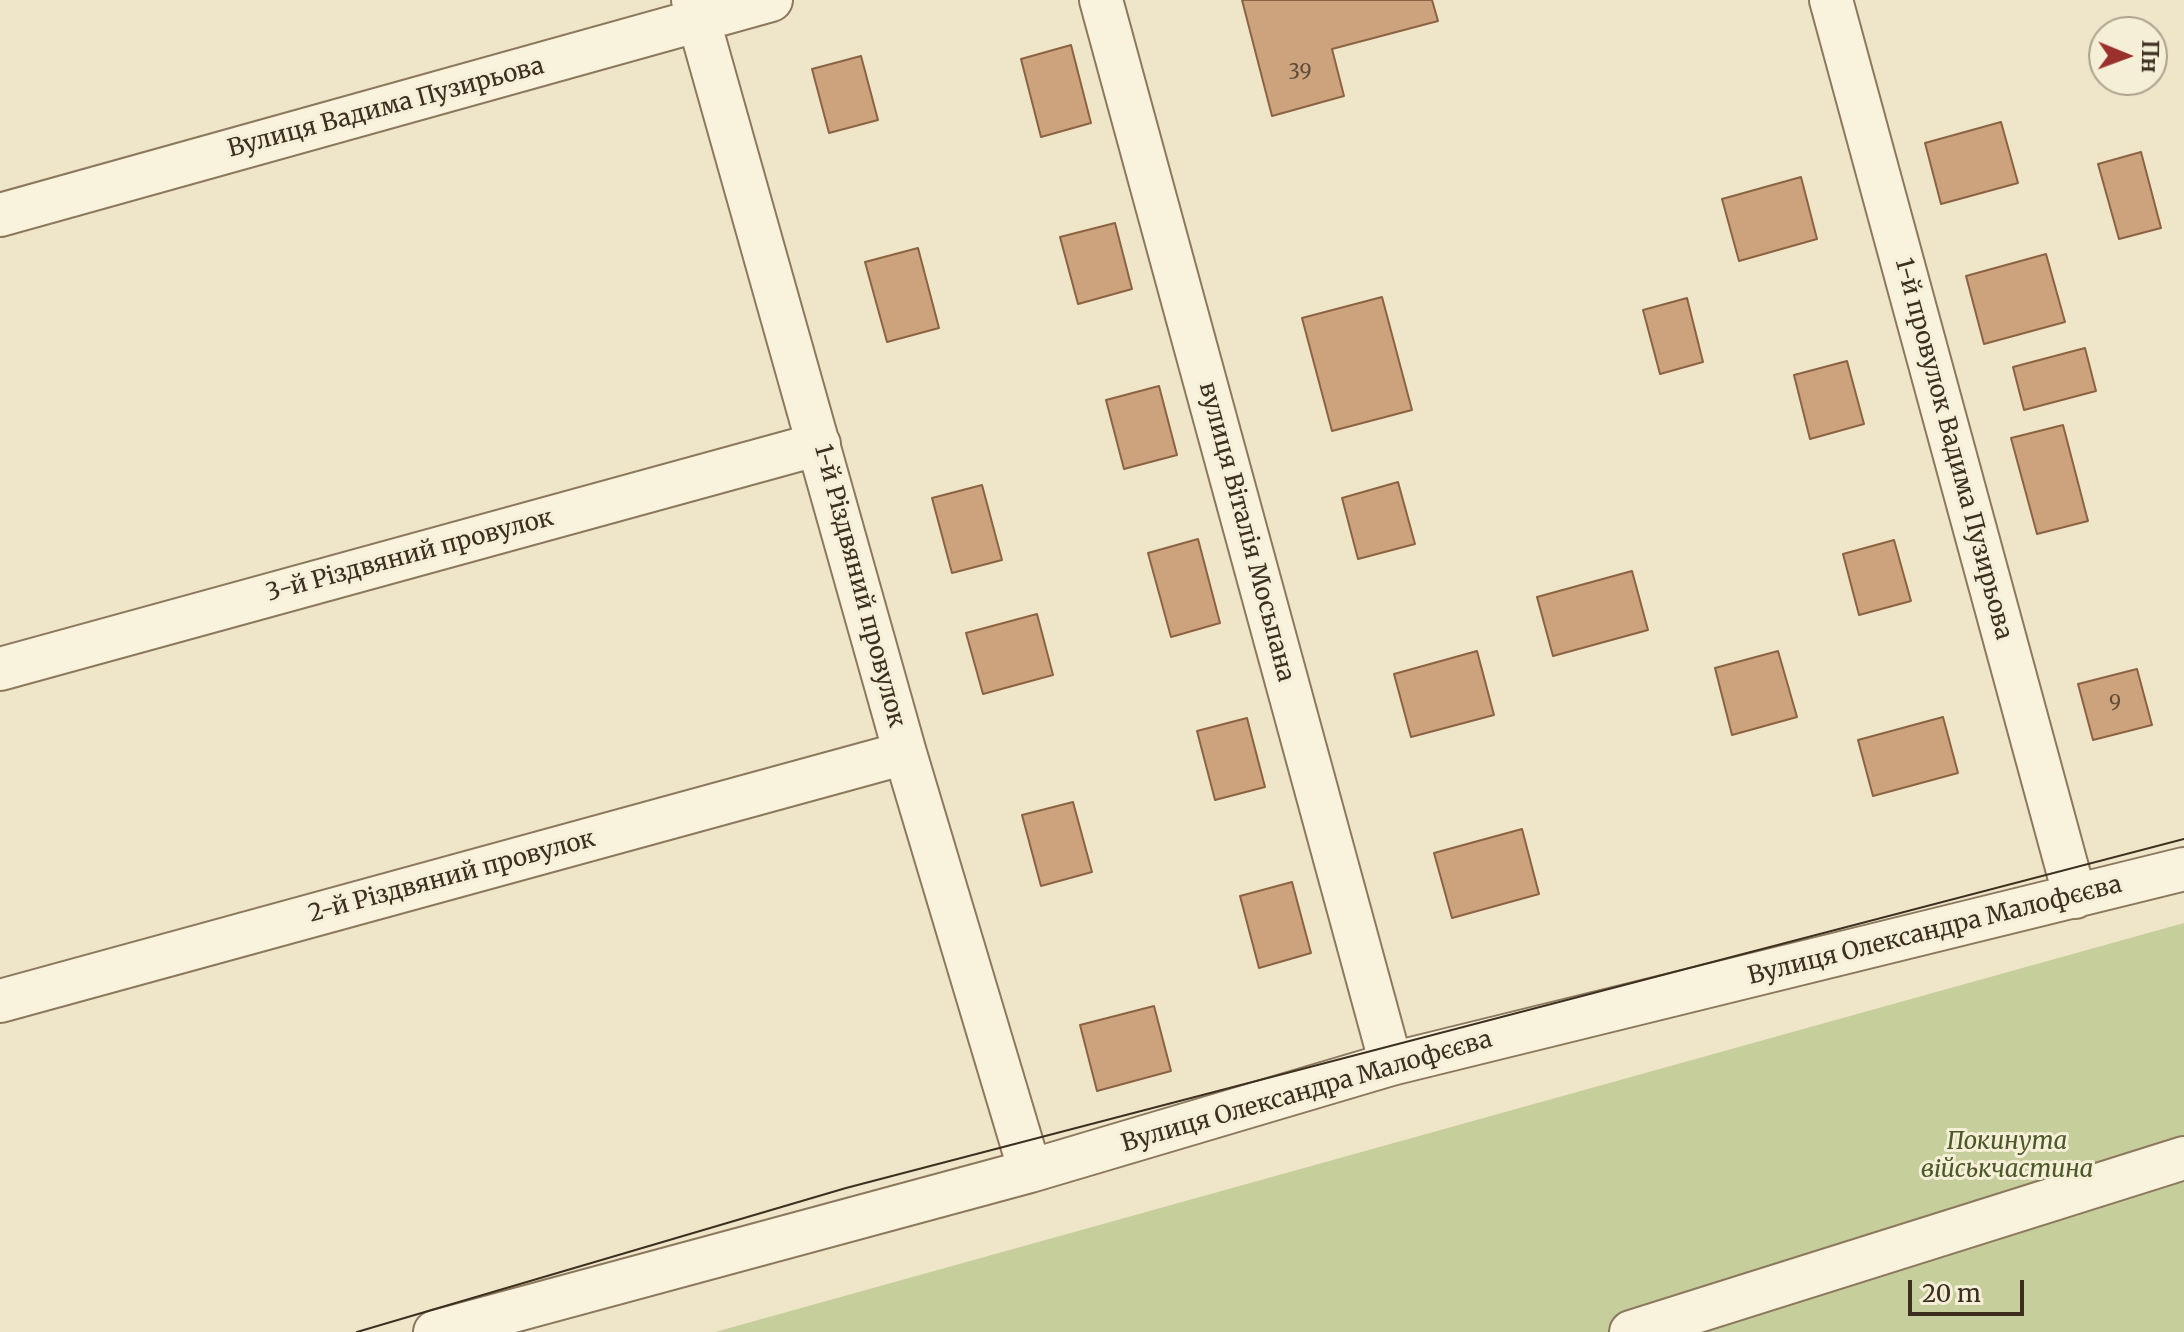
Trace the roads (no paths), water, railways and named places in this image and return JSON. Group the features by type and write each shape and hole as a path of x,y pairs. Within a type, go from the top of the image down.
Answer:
{"street":[{"name":"Вулиця Вадима Пузирьова","path":"0,215 696,11 771,0"},
{"name":"вулиця Віталія Мосьпана","path":"1101,0 1391,1064"},
{"name":"1-й провулок Вадима Пузирьова","path":"1831,0 2075,897"},
{"name":"1-й Різдвяний провулок","path":"696,11 905,753 1030,1171"},
{"name":"3-й Різдвяний провулок","path":"0,669 819,444"},
{"name":"2-й Різдвяний провулок","path":"0,1001 905,753"},
{"name":"Вулиця Олександра Малофєєва","path":"435,1332 1030,1171 1391,1064 2184,869"},
{"path":"1631,1332 1690,1323 2184,1158"}],"tram line":[{"path":"357,1332 846,1188 2184,839"}],"park label":[{"name":"Покинута військчастина","path":"2007,1156"}]}
